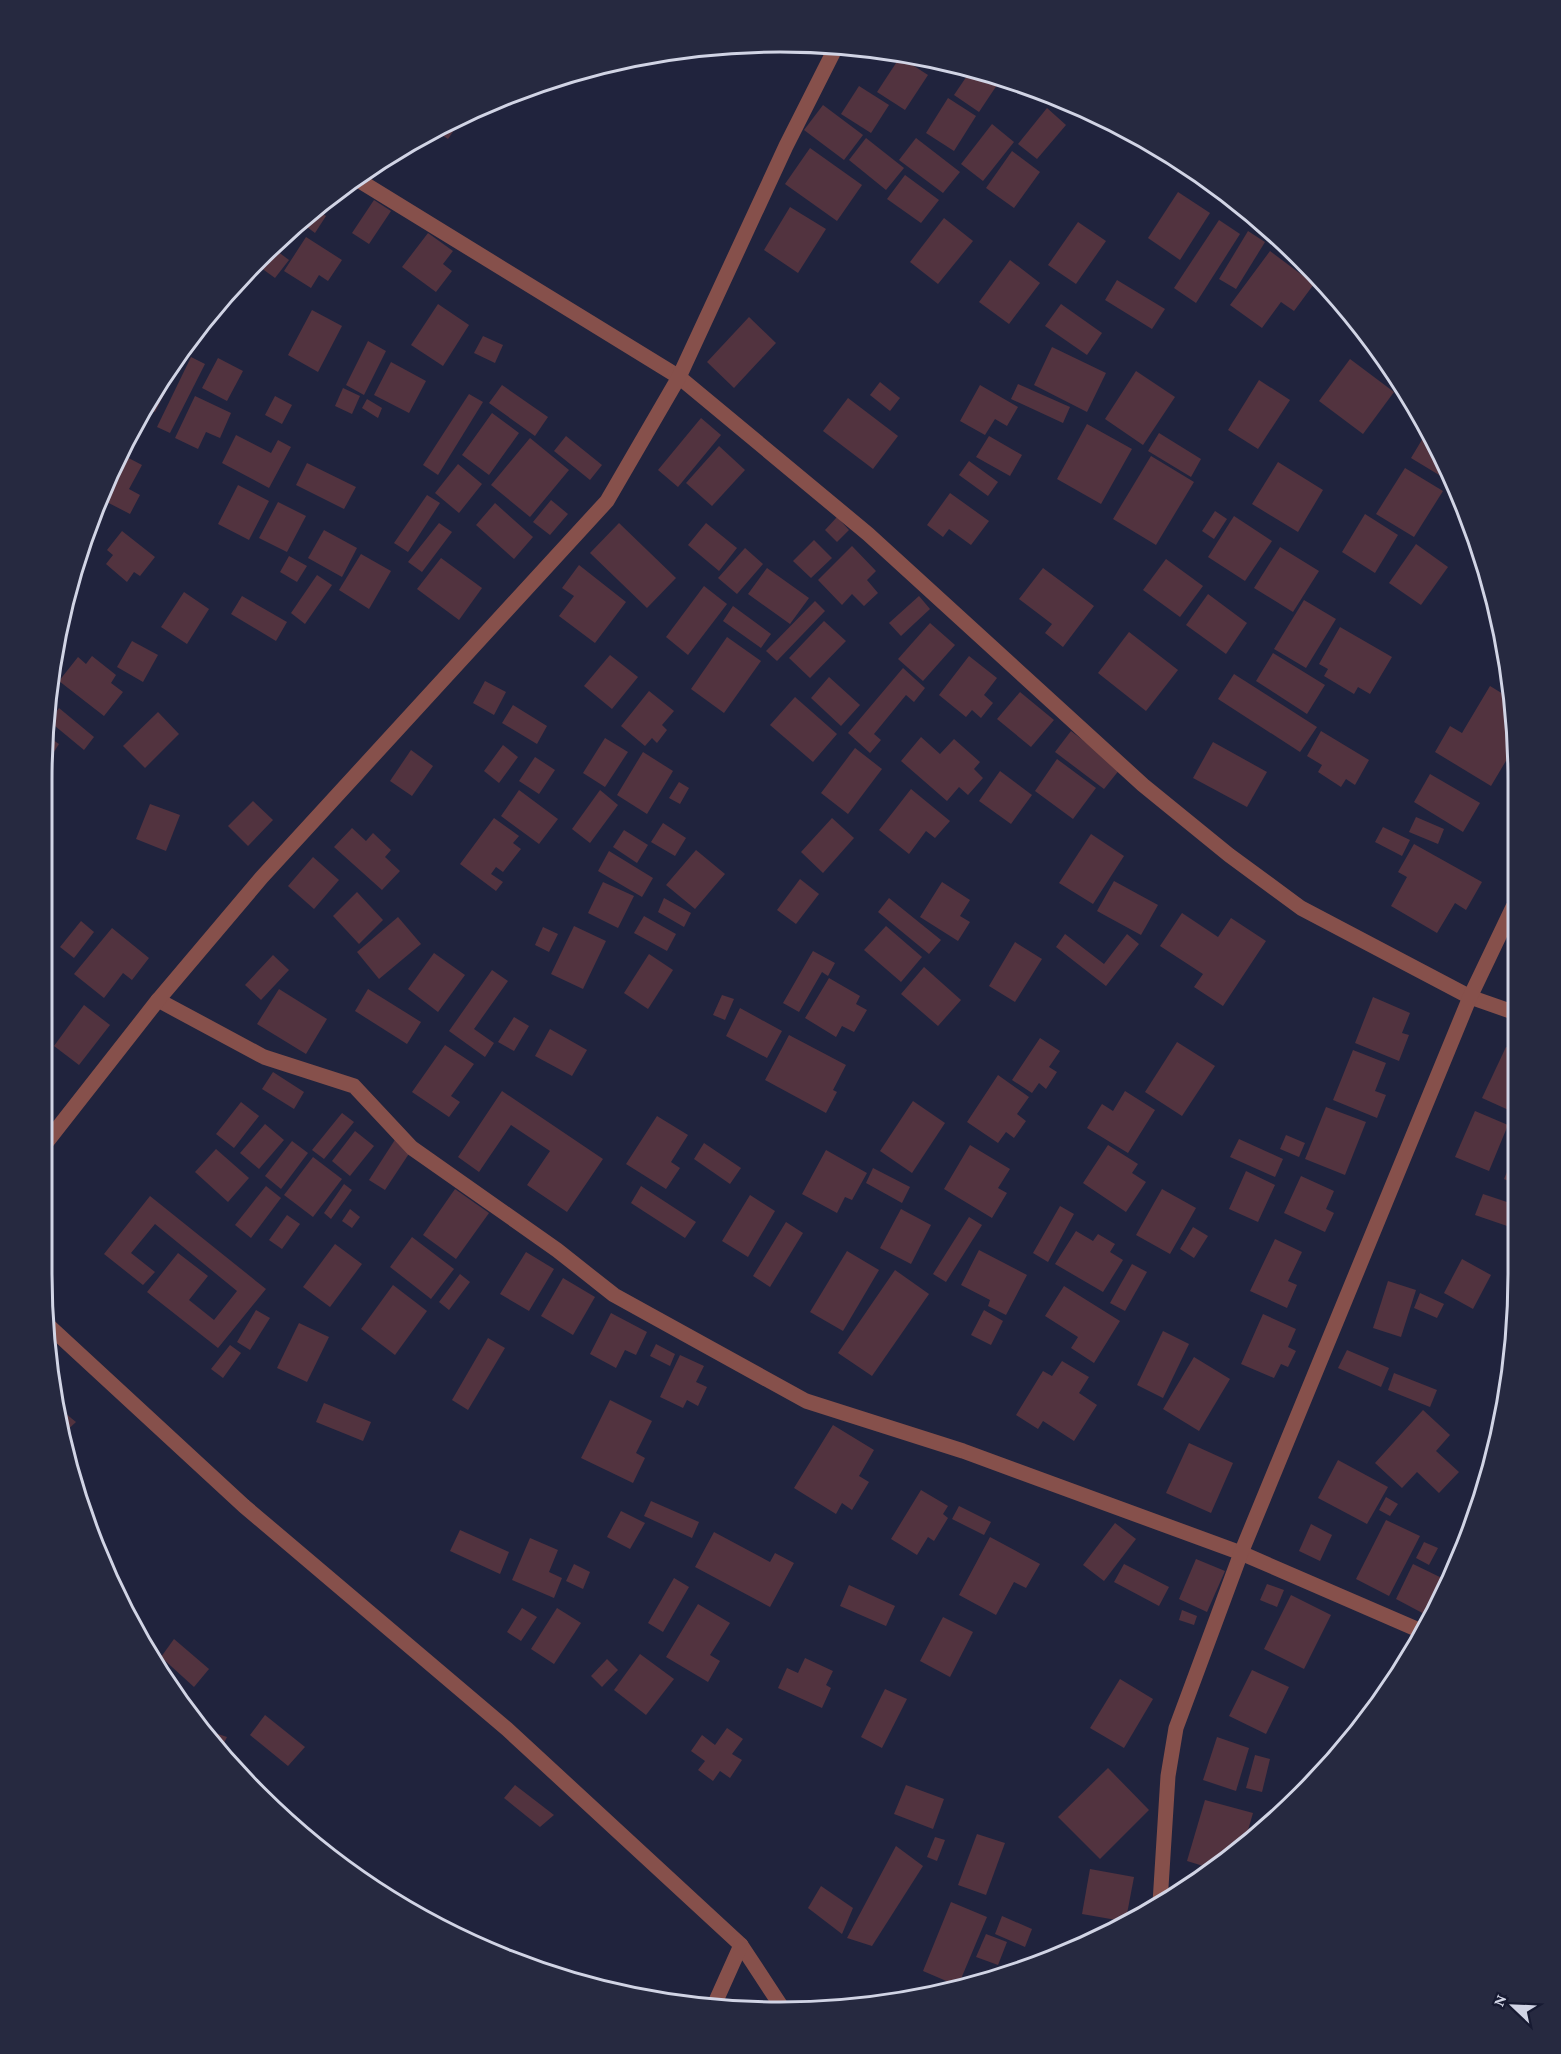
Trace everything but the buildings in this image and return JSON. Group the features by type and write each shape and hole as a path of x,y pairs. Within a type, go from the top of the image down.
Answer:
{"street":[{"path":"53,1134 158,1000 262,877 607,501 679,377 786,146 832,54"},
{"path":"364,184 679,377 868,534 1143,785 1229,855 1301,908 1470,997 1508,1010"},
{"path":"1161,1894 1168,1776 1176,1728 1241,1553 1470,997 1508,917"},
{"path":"158,1000 264,1057 354,1086 411,1148 557,1250 614,1295 806,1401 953,1448 1241,1553 1416,1629"},
{"path":"55,1332 244,1506 507,1729 741,1945 778,2002"},
{"path":"717,1998 741,1945"}]}
